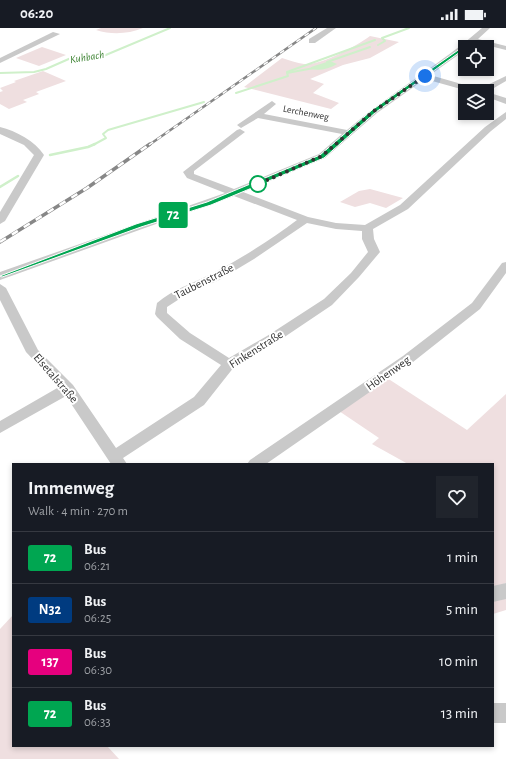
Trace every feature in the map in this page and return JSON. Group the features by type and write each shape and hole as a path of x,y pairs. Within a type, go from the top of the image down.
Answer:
{"street":[{"path":"0,61 56,34 45,28"},
{"path":"312,41 332,28"},
{"path":"473,40 486,28"},
{"path":"494,45 506,48"},
{"path":"0,276 138,226 238,193 322,156 384,104 458,52"},
{"path":"425,76 458,86"},
{"path":"494,84 506,78"},
{"path":"494,97 506,101"},
{"name":"Lerchenweg","path":"238,193 190,176 188,172 272,104"},
{"name":"Lerchenweg","path":"258,115 350,133"},
{"path":"238,193 305,219 336,226 367,228 404,207 488,129 506,115"},
{"path":"0,130 29,145 39,155 0,221"},
{"name":"Taubenstraße","path":"229,364 185,336 161,314 161,306 167,300 215,277 281,238 305,219"},
{"name":"Finkenstraße","path":"117,460 200,401 229,364 272,339 328,302 355,275 374,252 368,239 367,228"},
{"name":"Höhenweg","path":"256,463 408,360 476,306 506,265"},
{"name":"Elsetalstraße","path":"0,288 34,352 68,388 117,460"},
{"path":"0,428 68,388"},
{"path":"494,594 506,591"},
{"path":"494,713 506,713"}],"shaded area":[{"path":"101,28 143,28 132,32 120,33 108,33 96,30"},
{"path":"370,36 399,42 370,58 343,65 310,79 324,84 313,93 339,103 331,109 244,87 282,58 304,64 320,62 347,50"},
{"path":"42,47 66,55 39,66 16,58"},
{"path":"330,61 337,64 324,69 311,69 311,67"},
{"path":"43,71 66,81 36,92 39,94 23,100 27,102 9,109 0,104 0,92 3,91 0,88 16,82 14,81"},
{"path":"370,189 403,198 386,208 370,203 355,207 340,202 359,191"},
{"path":"387,378 467,430 506,394 506,583 494,588 494,463 406,463 372,444 379,438 339,411"},
{"path":"506,598 506,610 494,614 494,601"},
{"path":"12,616 12,747 108,747 119,759 0,759 0,629"}],"waterway":[{"name":"Kuhbach","path":"0,73 34,72 46,69 71,58 101,57 170,28"},
{"path":"378,45 385,41 382,38 409,28"},
{"path":"287,72 375,40"},
{"path":"327,62 370,47"},
{"path":"236,93 288,76 287,73 314,68"},
{"path":"94,144 106,138 103,134 108,130 204,102"},
{"path":"50,155 94,144"},
{"path":"0,187 18,176"}],"railway":[{"path":"149,145 316,28"},
{"path":"0,242 87,188 150,144"}],"bus line":[{"name":"72","path":"0,276 24,269 138,226 209,204 238,193 322,156 331,150 374,111 458,53"}],"route":[{"path":"258,184 256,185 322,156 331,150 374,111 425,76"}]}
